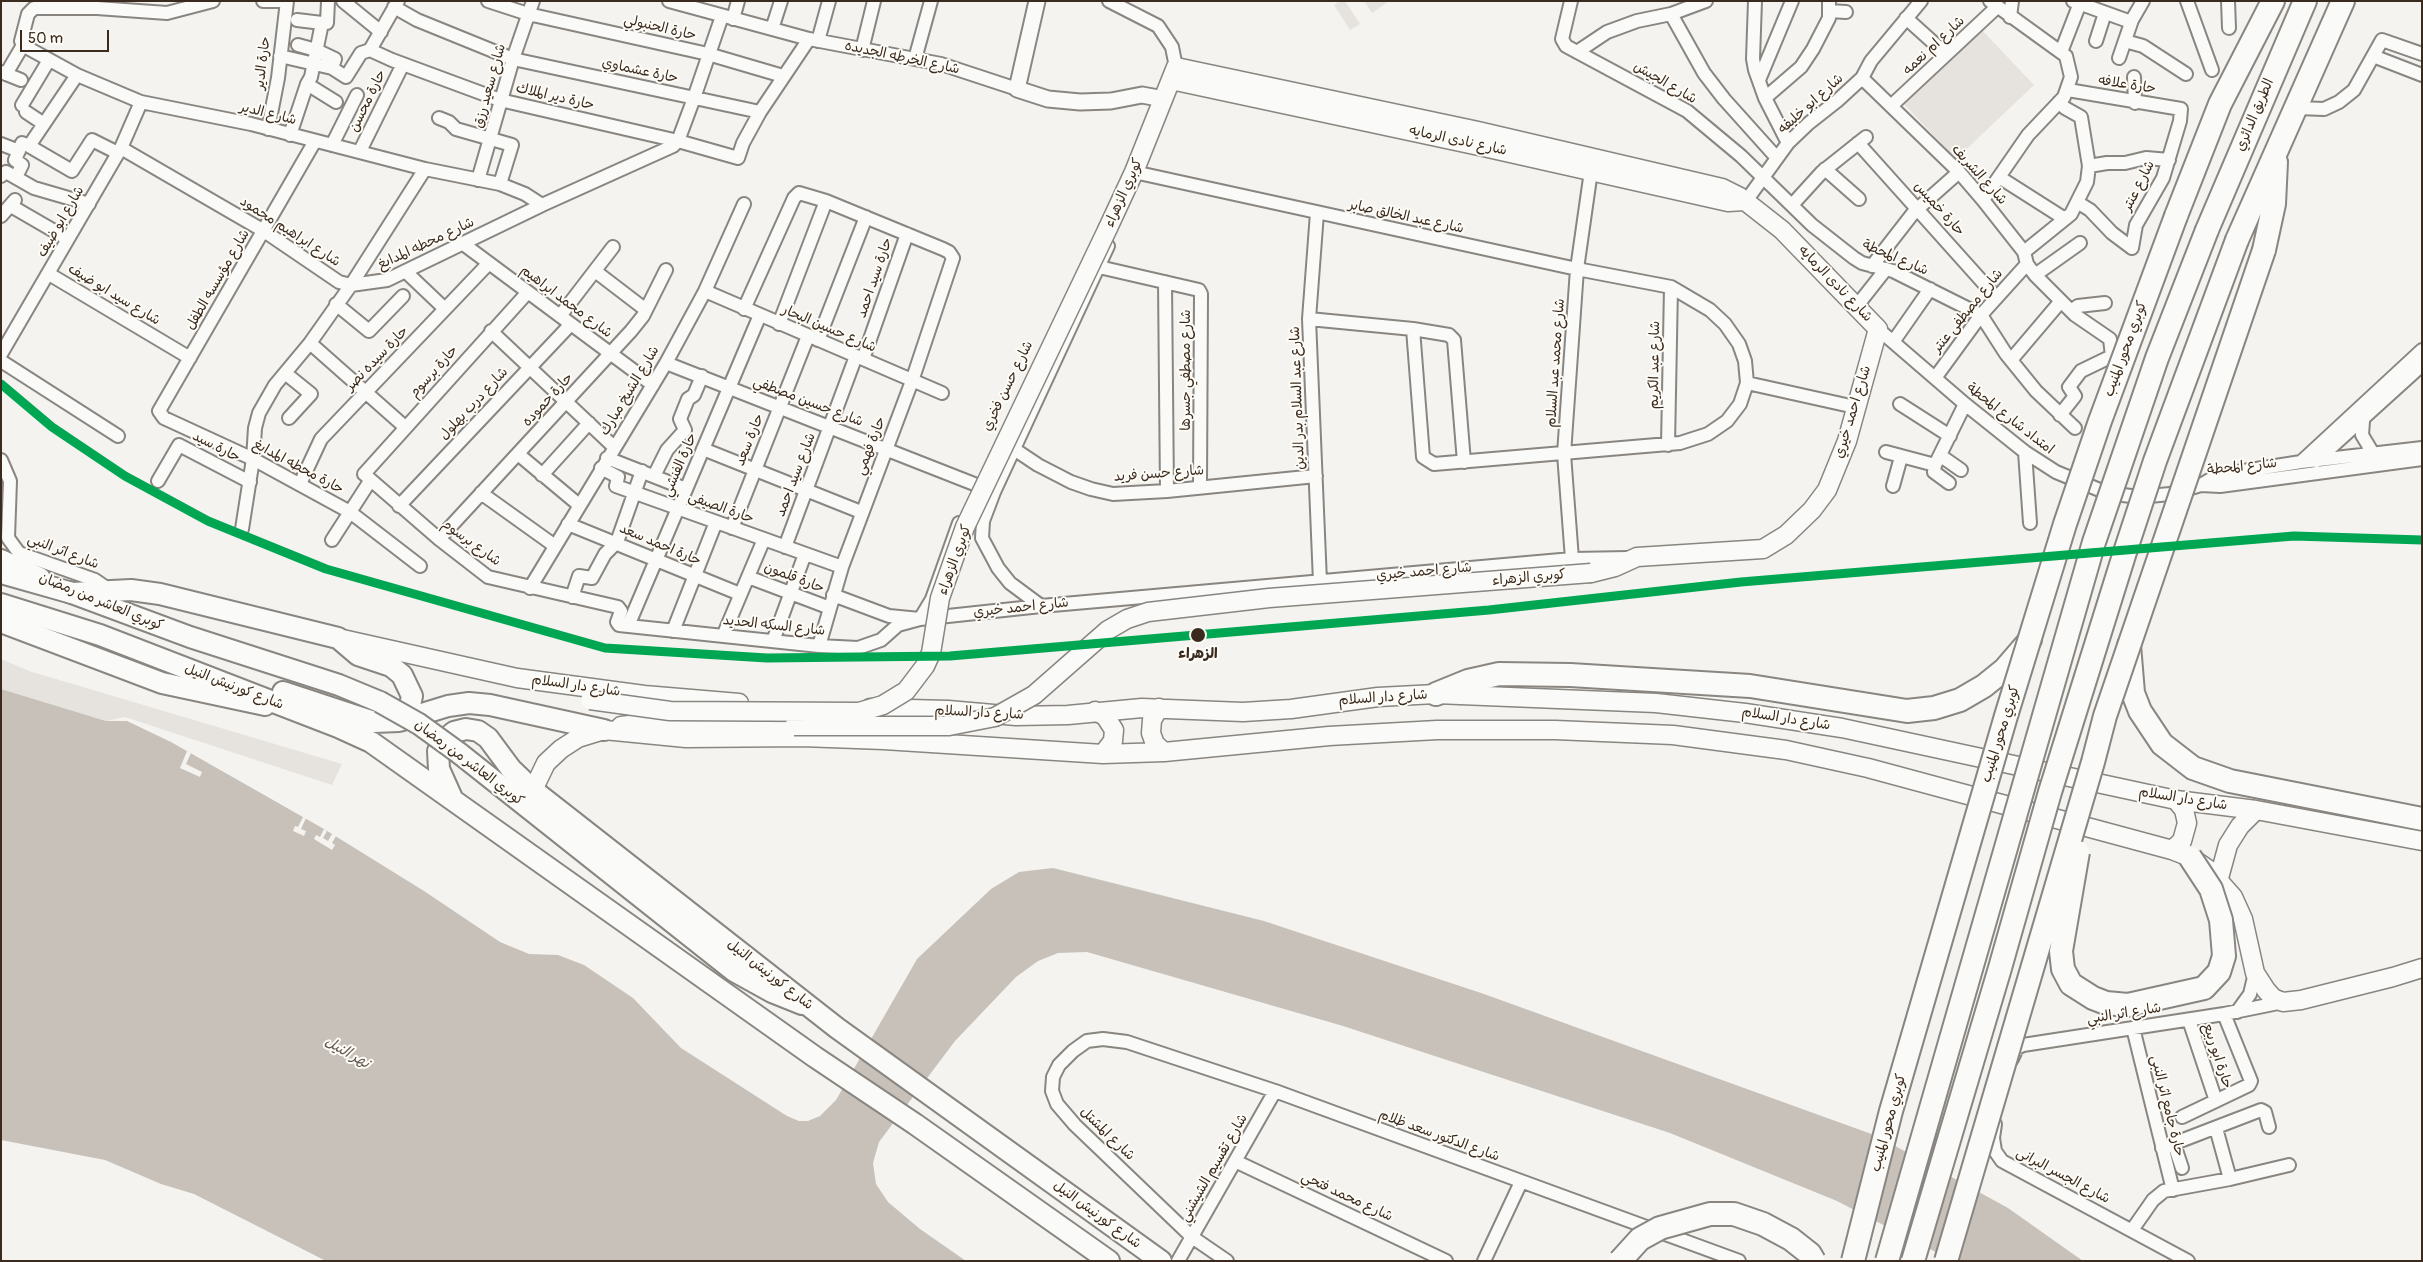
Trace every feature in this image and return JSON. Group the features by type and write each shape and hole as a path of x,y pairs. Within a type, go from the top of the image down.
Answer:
{"highway":[{"name":"كوبري محور المنيب","path":"1853,1261 1891,1111 2065,524 2097,430 2176,216 2220,104 2273,1"},
{"name":"الطريق الدائري","path":"1887,1261 2094,542 2157,358 2207,230 2305,1"},
{"path":"1913,1261 2050,792 2155,461 2237,240 2275,152 2339,9 2354,1"},
{"path":"1948,1258 2105,716 2129,640 2264,250 2274,204 2276,181 2275,152"},
{"path":"1436,694 1468,681 1499,674 1570,675 1750,686 1907,711 1960,700 1984,686 2005,669 2030,639"},
{"path":"2129,640 2132,683 2140,711 2162,744 2193,768 2230,781 2422,819"},
{"path":"2093,762 2062,951 2063,969 2071,984 2094,998 2128,1005 2204,988 2212,981 2219,972 2224,956 2221,920 2211,889 2181,853"},
{"path":"1620,1261 1640,1239 1660,1228 1694,1218 1726,1214 1734,1214 1763,1224 1791,1239 1810,1254 1814,1261"}],"main road":[{"name":"كوبري الزهراء","path":"517,678 553,693 670,711 859,712 884,705 906,691 925,666 931,653 940,598 966,527 1108,228 1137,172 1173,73"},
{"name":"شارع نادى الرمايه","path":"1173,73 1728,202 1746,201"},
{"name":"شارع نادى الرمايه","path":"1173,73 1478,131 1729,190 1782,230 1878,329"},
{"name":"شارع احمد خيري","path":"1637,557 1763,549 1786,534 1812,510 1826,490 1847,441 1878,329"},
{"name":"كوبري الزهراء","path":"604,730 647,723 794,726 949,726 995,717 1034,695 1108,630 1127,618 1148,612 1270,598 1592,573 1615,567 1637,557"},
{"name":"كوبري العاشر من رمضان","path":"1,560 72,594 190,637 339,685 406,716 446,743 734,971 784,998 811,1007"},
{"path":"1,573 72,594 130,590 160,594 338,638 358,655 391,666 402,675 412,696 407,719"},
{"name":"شارع كورنيش النيل","path":"1,604 100,635 372,742 815,1058 915,1124 1109,1261"},
{"path":"1,622 162,683 301,713"},
{"name":"شارع دار السلام","path":"338,638 517,678 716,702 834,708 948,710 1016,716 1068,715 1160,708 1218,712 1267,711 1350,700 1436,694 1612,700 1765,716 1890,738 2176,800 2256,810 2422,841"},
{"path":"244,691 260,689 282,692 365,721 382,723 407,719 448,706 474,703 604,730 686,738 802,737 884,740 1102,754 1164,752 1329,736 1437,730 1565,730 1682,736 1786,750 1843,762 2181,853 2218,878 2233,897 2244,919 2255,973 2273,998 2283,1002 2300,1000 2422,968"},
{"path":"1160,708 1152,720 1151,733 1155,744 1164,752"},
{"path":"1095,712 1105,716 1114,730 1113,741 1102,754"},
{"name":"شارع كورنيش النيل","path":"453,799 439,770 438,751 449,736 466,729 478,731 488,738 511,769 533,790 837,1028 1161,1261"},
{"path":"533,790 546,763 561,749 578,738 604,730"},
{"path":"2176,800 2184,810 2187,822 2181,853"},
{"path":"2218,878 2228,845 2240,826 2256,810"}],"street":[{"path":"21,80 4,73 23,45 20,38 28,14 34,8 50,4 98,5 157,13 172,7 213,1"},
{"path":"263,1 280,1"},
{"name":"حارة الدير","path":"268,129 287,1"},
{"path":"297,20 327,23 328,1"},
{"path":"343,1 380,32"},
{"name":"حارة الحنبولي","path":"488,1 528,14 708,54 784,76"},
{"name":"شارع سعيد رزق","path":"478,180 491,139 500,100 533,1"},
{"name":"شارع الخرطه الجديده","path":"669,1 694,5 727,17 813,40 915,59 967,72 1048,99 1080,102 1111,101 1142,95 1164,99"},
{"path":"678,141 708,54 727,17 738,1"},
{"path":"772,29 781,1"},
{"path":"760,112 784,76 813,40 829,1"},
{"path":"862,50 874,1"},
{"path":"915,59 931,1"},
{"path":"1017,89 1037,1"},
{"path":"1109,1 1158,26 1172,46 1173,73"},
{"path":"1571,1 1562,39 1572,49 1607,32 1637,21 1671,14 1703,2"},
{"path":"1755,1 1753,59 1766,98 1788,144"},
{"path":"1759,80 1792,1"},
{"name":"شارع ابو خليفه","path":"1746,201 1788,144 1862,78 1871,61 1921,1"},
{"path":"2010,17 2012,1"},
{"path":"2119,58 2131,22 2143,1"},
{"path":"2187,1 2212,70"},
{"path":"2228,1 2229,28"},
{"path":"2061,52 2076,2 2131,22"},
{"path":"280,56 332,68 346,77 361,53 370,50 396,4"},
{"name":"حارة عشماوي","path":"396,4 417,20 513,59 760,112"},
{"path":"1983,200 2028,135 2068,90 2071,77 2066,56 1994,4"},
{"name":"شارع ام نعمه","path":"1891,106 1946,54 1994,4"},
{"path":"1766,98 1780,87 1809,55 1829,18 1829,6 1846,12"},
{"path":"2096,41 2105,13"},
{"path":"1671,14 1704,73 1724,99 1777,158"},
{"path":"1906,18 1946,54"},
{"path":"290,134 311,77 322,23"},
{"path":"2125,40 2143,46 2186,74"},
{"path":"2296,108 2324,109 2339,102 2354,90 2382,40 2422,54"},
{"name":"شارع الدير","path":"23,45 77,75 141,102 290,134 425,169 500,184 525,194 542,205"},
{"path":"298,45 316,50 335,60 332,68"},
{"name":"شارع الجيش","path":"1572,49 1687,111 1741,156 1762,177"},
{"name":"حارة دير الملاك","path":"370,50 500,100 678,141 738,158 743,143 760,112"},
{"path":"2372,56 2422,75"},
{"path":"44,124 24,109 48,60"},
{"name":"حارة محسن","path":"360,151 403,64"},
{"path":"16,177 22,165 15,160 44,124 77,75"},
{"path":"2134,77 2135,103"},
{"name":"شارع الشريف","path":"1862,78 1958,172 1983,200 2026,258 2035,275 2071,311 2110,339 2113,354 2110,358 2081,371 2069,387 2075,396 2060,415"},
{"path":"307,84 336,102"},
{"name":"حارة علافه","path":"2068,90 2135,103 2181,109"},
{"path":"332,145 357,95"},
{"name":"شارع ابو ضيف","path":"1,354 119,150 141,102"},
{"path":"2059,102 2065,108 2081,117 2089,166 2125,163 2146,158 2169,160"},
{"name":"شارع عنتر","path":"2077,202 2090,210 2112,233 2132,248 2136,225 2163,178 2181,109"},
{"path":"439,118 449,122 456,129 512,146 500,184"},
{"name":"شارع ابراهيم محمود","path":"24,148 72,171 92,140 119,150 264,231 340,282 351,285"},
{"name":"حارة خميس","path":"1825,169 1862,140 1918,208 1996,297"},
{"name":"شارع مؤسسه الطفل","path":"160,407 315,141"},
{"name":"شارع محطه المدابغ","path":"351,285 365,285 387,280 542,205 667,150 678,141"},
{"path":"1,144 24,148"},
{"name":"شارع مصطفى عنتر","path":"1935,378 2026,258 2071,214 2087,182 2089,166"},
{"path":"242,530 259,413 274,385 310,343 351,285 425,169"},
{"path":"1792,205 1825,169 1859,199"},
{"name":"شارع محمد عبد السلام","path":"1572,559 1564,454 1577,269 1591,171"},
{"path":"1,176 6,172 34,188 89,204"},
{"path":"1041,606 1010,583 988,552 982,538 983,521 994,492 1099,267 1137,172"},
{"name":"شارع عبد الخالق صابر","path":"1137,172 1577,269 1672,286"},
{"name":"شارع حسن فخري","path":"920,619 932,599 951,539 1114,196 1137,172"},
{"path":"1872,266 1918,208 1958,172"},
{"name":"شارع المحطة","path":"1762,177 1854,258 1872,266 1886,269 1981,315"},
{"path":"1998,177 2065,219"},
{"path":"744,309 794,198 799,193 826,201 906,234"},
{"path":"779,324 826,201"},
{"path":"1,216 13,203 68,239"},
{"name":"شارع الشيخ مبارك","path":"530,588 666,362 704,291 744,204"},
{"name":"شارع عبد السلام بدر الدين","path":"1317,213 1309,319 1320,582"},
{"name":"حارة سعد","path":"732,528 780,407 813,338 866,217"},
{"name":"حارة فهمي","path":"819,646 842,567 912,381 952,258 950,252 906,234"},
{"name":"حارة سيد احمد","path":"859,358 906,234"},
{"name":"شارع محمد ابراهيم","path":"462,243 653,384"},
{"path":"2035,275 2080,243"},
{"path":"560,316 613,247"},
{"name":"حارة سيده نصر","path":"300,484 318,442 366,394 489,263"},
{"name":"شارع مصطفي جسرها","path":"1099,267 1196,288 1201,294 1200,487"},
{"path":"1856,307 1886,269"},
{"name":"حارة حموده","path":"439,539 611,353 646,310 666,270"},
{"path":"405,271 445,310"},
{"path":"595,271 646,310"},
{"name":"شارع سيد ابو ضيف","path":"49,274 190,358"},
{"name":"شارع مصطفي جسرها","path":"1165,282 1167,491"},
{"path":"1413,329 1423,457 1434,464 1668,445 1708,434 1727,422 1740,404 1747,383 1745,361 1738,344 1725,324 1710,310 1672,286"},
{"name":"شارع عبد الكريم","path":"1668,445 1672,286"},
{"path":"1893,342 1930,290"},
{"name":"شارع حسين البحار","path":"704,291 942,394"},
{"name":"حارة برسوم","path":"332,540 350,512 367,477 405,427 528,292"},
{"path":"336,304 369,331 403,296"},
{"path":"2011,360 2061,301"},
{"path":"2071,311 2078,306 2105,303"},
{"name":"حارة الفنشي","path":"623,625 656,559 760,315"},
{"path":"1981,315 2011,360 2036,391 2075,428"},
{"path":"1309,319 1413,329 1449,335 1454,340 1464,462"},
{"name":"شارع درب بهلول","path":"400,506 571,324"},
{"name":"امتداد شارع المحطة","path":"1878,329 1965,404 2025,452 2056,472 2107,493 2138,497 2170,494 2201,485"},
{"path":"491,331 589,424 607,458 686,489"},
{"path":"310,343 405,427"},
{"path":"2301,462 2422,350"},
{"name":"شارع سيد احمد","path":"785,547 830,427 859,358"},
{"path":"1,361 118,436"},
{"name":"شارع حسين مصطفي","path":"666,362 994,492"},
{"path":"2300,475 2363,421 2422,366"},
{"path":"285,373 311,394 290,418"},
{"path":"572,597 579,576 592,578 605,554 617,542 635,493 666,450 685,430 680,419 688,400 694,395 702,376"},
{"path":"1747,383 1855,407"},
{"path":"1900,404 1950,436"},
{"path":"1949,483 1934,472 1965,404"},
{"name":"حارة محطه المدابغ","path":"160,407 159,411 164,418 253,459 350,512 420,566"},
{"path":"2363,421 2362,435 2374,454"},
{"path":"542,474 589,424"},
{"name":"حارة سيد","path":"158,481 179,445 250,482"},
{"name":"شارع المحطة","path":"2201,485 2218,475 2301,462 2422,448"},
{"path":"703,449 862,512"},
{"name":"شارع حسن فريد","path":"1014,450 1038,465 1091,489 1113,494 1167,491 1316,476"},
{"path":"1886,452 1901,456 1938,460 1961,470"},
{"path":"2025,452 2030,522"},
{"path":"518,454 579,505"},
{"path":"1893,486 1901,456"},
{"name":"حارة الصيفى","path":"607,458 618,477 616,486 842,567"},
{"name":"شارع المحطة","path":"2201,485 2220,486 2422,459"},
{"path":"1,460 10,481 5,537"},
{"name":"شارع برسوم","path":"367,477 439,539 488,577 621,608 623,625"},
{"path":"481,493 555,546"},
{"path":"673,631 716,522"},
{"name":"حارة احمد سعد","path":"568,524 617,542 740,594"},
{"name":"شارع اثر النبي","path":"5,537 19,553 95,580 111,591"},
{"path":"723,636 764,539"},
{"path":"773,642 805,554"},
{"name":"شارع احمد خيري","path":"832,601 890,616 920,619 1041,606 1572,559 1637,557"},
{"name":"حارة قلمون","path":"748,577 791,593 832,601"},
{"name":"شارع السكه الحديد","path":"623,625 773,642 858,648 870,646 881,640 898,625 920,619"},
{"path":"2182,1117 2250,1085 2251,1082 2231,1013 2250,994 2255,973"},
{"name":"شارع اثر النبي","path":"2017,1048 2023,1045 2231,1013 2283,1002"},
{"name":"حارة ابو ربيع","path":"2189,1020 2216,1101"},
{"name":"حارة جامع اثر النبى","path":"2133,1028 2168,1146 2173,1190"},
{"name":"شارع المشتل","path":"1127,1042 1103,1039 1088,1041 1073,1051 1059,1065 1053,1077 1052,1091 1057,1104 1075,1125 1192,1237 1227,1261"},
{"name":"شارع الدكتور سعد ظلام","path":"1127,1042 1275,1091 1739,1261"},
{"name":"شارع الجسر البرانى","path":"2017,1048 1995,1122 1993,1138 1995,1151 2002,1161 2188,1261"},
{"name":"شارع تقسيم الشيشني","path":"1178,1261 1275,1091"},
{"path":"2182,1168 2168,1146 2262,1110 2266,1112 2269,1127"},
{"path":"2216,1128 2230,1179"},
{"name":"شارع محمد فتحي","path":"1235,1160 1446,1261"},
{"path":"2132,1230 2158,1195 2173,1190 2289,1165"},
{"path":"1484,1261 1522,1182"}],"shaded area":[{"path":"1340,1 1345,1 1360,24 1350,30 1334,5"},
{"path":"1364,1 1389,1 1372,13"},
{"path":"1979,27 2034,85 1956,159 1901,101"},
{"path":"1,659 29,671 342,764 332,785 125,717 106,721 1,689"}],"water":[{"name":"نهر النيل","path":"1,689 106,721 127,721 171,742 324,829 424,891 500,942 529,954 558,955 584,965 633,998 681,1048 787,1116 799,1121 808,1121 820,1116 836,1100 917,959 991,889 1019,872 1053,868 1264,921 1484,994 1877,1136 2008,1208 2083,1261 1953,1261 1837,1201 1670,1133 1343,1026 1087,952 1058,953 1038,961 1016,977 955,1041 879,1142 873,1163 876,1184 888,1202 920,1229 966,1261 326,1261 194,1194 161,1184 105,1160 1,1140"}],"pier":[{"path":"187,751 191,753 186,764 202,772 200,777 180,768"},
{"path":"303,817 306,818 301,829 306,831 304,836 293,831 295,826 298,827"},
{"path":"324,829 327,831 323,838 328,841 332,834 336,836 332,843 335,845 332,850 314,839 316,835 320,837"}],"transit line":[{"path":"1,384 52,427 125,476 208,521 326,569 605,648 767,658 950,656 1489,610 1741,582 2294,536 2422,540"}],"place":[{"name":"الزهراء","path":"1198,635"}]}
